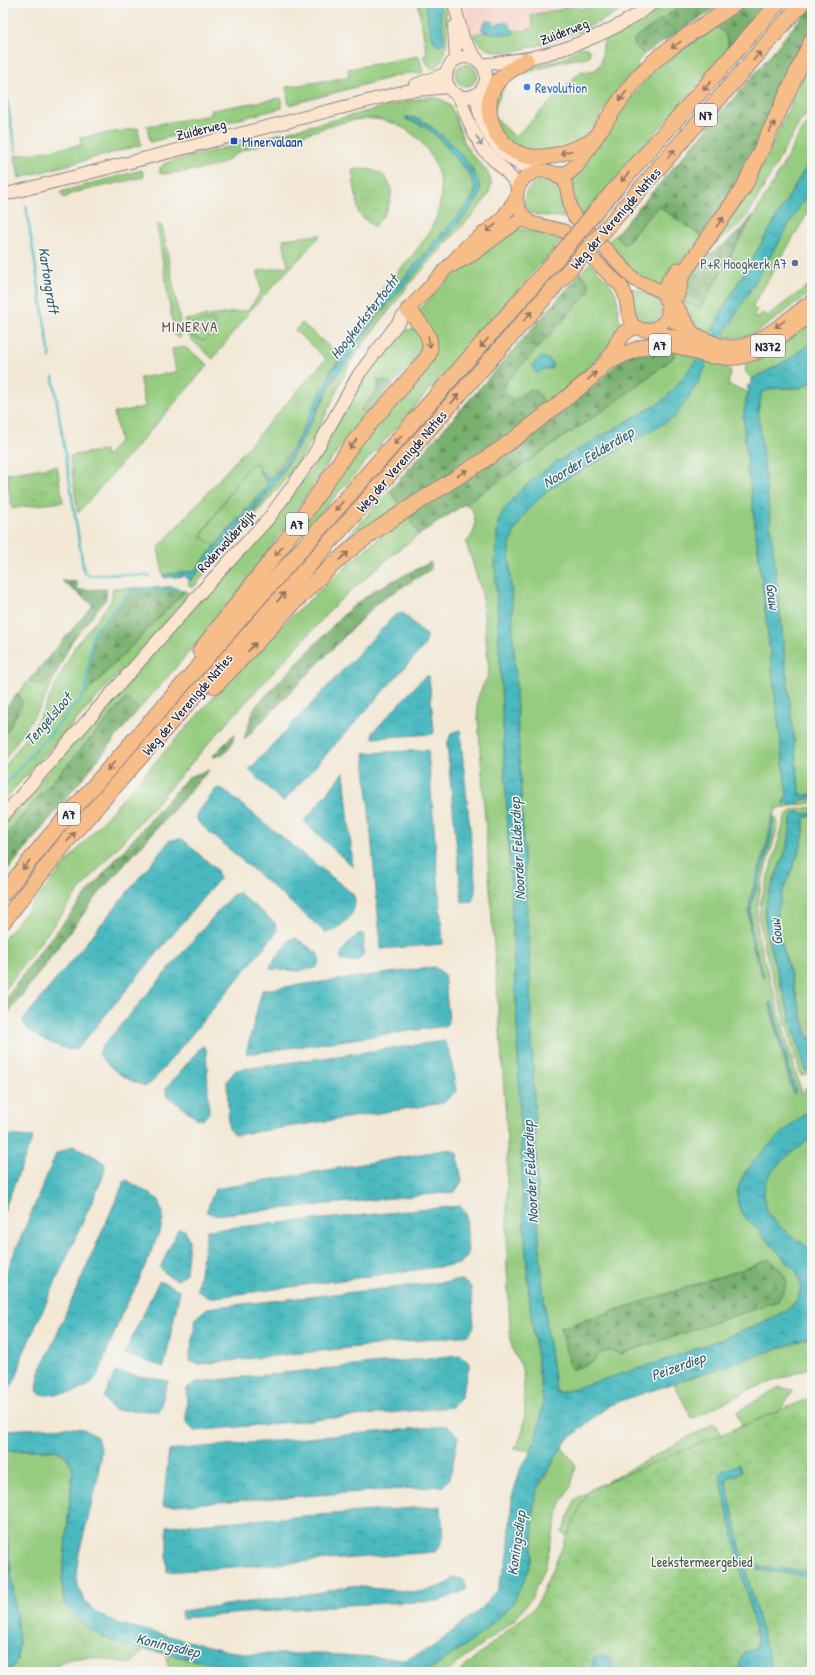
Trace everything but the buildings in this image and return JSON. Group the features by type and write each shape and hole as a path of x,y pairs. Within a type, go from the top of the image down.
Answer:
{"highway":[{"path":"558,176 569,172 576,166 623,96 640,76 658,59 736,3"},
{"name":"Weg der Verenigde Naties","path":"3,894 48,838 510,314 596,211 660,137 690,106 778,3"},
{"name":"Weg der Verenigde Naties","path":"3,922 65,843 503,346 802,3"},
{"path":"672,308 680,278 744,187 812,40"},
{"path":"526,60 499,80 490,98 489,118 501,140 516,152 534,158 565,153 595,139"},
{"name":"A7","path":"136,737 214,632 283,545 353,443 427,358 430,348 428,335 408,310"},
{"name":"A7","path":"126,774 231,670 319,578 355,546 419,500 512,441 577,390 607,362 615,350 620,336 633,329"},
{"name":"A7","path":"607,362 632,349 647,346 675,346 710,351"}],"main road":[{"path":"538,171 547,171 558,176"},
{"name":"Roderwolderdijk","path":"408,310 466,247 500,220 525,176 538,171"},
{"name":"N372","path":"558,176 567,185 569,200 574,216 634,279 644,285 658,290 692,332 710,351"},
{"path":"517,192 518,208 528,221 561,230 568,235 610,277 622,294 620,315 624,324 633,329 645,330 657,328 665,321 672,308"},
{"name":"Roderwolderdijk","path":"446,269 472,255 519,221 528,221"},
{"name":"N372","path":"710,351 740,347 755,342 812,301"},
{"path":"661,334 672,308"},
{"name":"N372","path":"633,329 638,336 646,338 661,334 735,358 757,353 812,314"}],"street":[{"name":"Zuiderweg","path":"486,79 492,74 526,60 580,43 640,13 653,3"},
{"path":"454,6 456,59"},
{"path":"454,6 464,41 486,71 484,87 478,93 470,97 459,96"},
{"path":"479,61 465,56 456,59 449,66 446,79 449,87 459,96 473,130 483,149 514,180 517,192"},
{"name":"Zuiderweg","path":"479,61 526,60"},
{"name":"Zuiderweg","path":"406,91 447,72"},
{"name":"Zuiderweg","path":"3,195 406,91 449,87"},
{"path":"478,93 476,100 479,113 488,134 496,146 517,164 538,171"},
{"name":"Roderwolderdijk","path":"3,816 200,593 269,518 307,466 358,374 408,310"}],"shaded area":[{"path":"464,3 620,3 606,11 504,37 472,35"}],"green space":[{"path":"418,3 444,3 447,40 443,58 438,65 432,69 429,67 423,56 427,55"},
{"path":"615,3 627,3 629,5 584,29 543,44 523,49 507,52 490,50 482,45 472,35 478,33 503,35 513,34 513,30 521,31 533,28 531,15 564,9 564,7 576,4 581,9 601,4 605,9"},
{"path":"664,3 685,3 634,39 635,47 644,54 636,63 640,67 617,92 590,130 571,146 550,152 535,154 523,152 513,147 505,139 498,130 493,115 515,137 581,71 590,71 596,69 600,65 606,36 634,23"},
{"path":"685,3 724,3 644,54 635,47 634,39"},
{"path":"743,3 768,3 728,50 727,39 723,32 717,27 709,29"},
{"path":"812,4 812,32 752,161 703,237 658,206 624,245 615,235 758,70"},
{"path":"717,27 726,37 728,50 580,219 569,180 637,90 661,64 688,46 709,29"},
{"path":"581,47 587,48 590,52 588,57 584,59 575,59 557,63 507,80 492,113 492,99 496,89 509,75 524,69 556,61"},
{"path":"812,54 812,111 801,120 749,213 737,227 714,245 765,160"},
{"path":"419,56 423,73 407,73 289,105 286,87 349,77 348,69"},
{"path":"466,64 474,67 477,75 474,83 466,86 458,83 455,75 458,67"},
{"path":"431,97 442,100 450,106 455,115 465,144 489,175 491,185 488,195 478,209 412,281 376,327 350,362 319,429 295,468 193,588 188,584 190,581 250,516 272,488 300,443 342,367 364,334 393,298 469,211 479,197 473,170 451,145 427,123 412,117 407,120 427,128 447,147 469,174 475,188 475,192 468,205 389,295 382,289 418,248 428,233 436,218 440,201 440,183 435,164 430,154 416,137 397,125 375,119 356,120 243,150 223,163 208,168 163,174 160,173 160,168 165,163 412,100"},
{"path":"281,98 282,108 150,142 147,126 211,115 211,110"},
{"path":"812,119 812,157 724,307 711,333 700,327 689,318 681,302 700,308 773,183 805,124"},
{"path":"138,128 141,145 19,178 15,156 81,145 80,138"},
{"path":"362,169 378,172 388,180 390,186 390,201 387,209 374,227 359,214 352,170"},
{"path":"142,170 144,177 73,193 64,198 60,192"},
{"path":"543,181 561,186 563,218 537,215 531,213 527,209 525,204 526,191 537,182"},
{"path":"812,186 812,206 752,307 757,310 753,316 758,319 762,313 767,316 812,283 812,292 756,333 740,338 722,337"},
{"path":"658,206 703,237 669,274 663,289 646,282 605,245 615,235 625,245"},
{"path":"753,215 700,308 681,302 680,289 689,269 723,245 741,230"},
{"path":"157,225 161,225 163,230 182,333 180,338 176,337 174,333"},
{"path":"520,229 551,235 562,240 301,535 296,531 330,480 433,355 418,314 419,310 448,280 509,233"},
{"path":"321,235 249,312 213,359 188,336 184,320 248,310 261,292 258,271 288,266 283,239"},
{"path":"590,263 612,286 616,295 618,315 623,329 575,382 548,406 537,391 528,390 519,398 510,398 504,391 507,381 589,292 585,277 580,274"},
{"path":"580,274 588,281 589,292 507,381 504,387 506,396 516,400 528,390 533,389 548,406 508,438 400,506 390,490"},
{"path":"633,288 657,297 662,306 661,316 653,324 642,323 636,319 631,291"},
{"path":"214,320 214,331 204,341 189,335 187,324"},
{"path":"812,322 812,342 788,360 752,379 745,371 746,365 763,358"},
{"path":"302,323 341,357 329,373 329,378 298,439 271,479 269,480 260,469 258,470 257,463 245,471 201,535 215,546 194,571 163,575 158,548 326,359 295,330"},
{"path":"413,329 422,333 424,351 393,384 376,379 378,389 360,410 367,414 353,430 266,554 221,614 139,709 127,698 26,811 3,840 3,822 281,510 312,469 368,369 402,331"},
{"path":"185,347 208,365 78,513 70,456 105,450 106,457 120,440 114,413 145,407 140,378 176,372 172,349"},
{"path":"677,349 724,365 731,371 728,385 748,392 744,410 744,438 748,465 746,469 750,482 786,787 787,796 783,801 784,804 789,802 798,804 801,800 812,798 812,803 777,808 773,816 776,818 778,825 759,894 757,923 758,937 800,1087 800,1093 804,1093 805,1088 812,1085 812,1103 810,1109 770,1145 750,1166 738,1189 738,1203 741,1213 796,1271 801,1287 798,1298 789,1309 753,1327 666,1360 566,1392 556,1392 547,1331 539,1239 529,953 509,549 511,540 524,516 535,502 549,489 675,417 696,386 706,366 695,361 675,388 661,402 556,462 530,482 515,496 498,522 495,563 517,1020 523,1212 531,1316 543,1400 540,1422 532,1450 513,1449 517,1446 523,1431 525,1411 523,1375 521,1365 514,1353 511,1343 510,1330 507,1267 507,1133 477,703 489,672 482,593 466,542 474,530 475,521 471,507 464,504 617,401 673,358","holes":["772,817 772,830 757,879 750,918 752,935 764,976 763,978 751,940 749,913 750,899 767,844","769,1003 772,1003 795,1089 793,1094","768,1259 781,1270 778,1301 621,1354 608,1351 596,1356 560,1326 564,1327 753,1266"]},
{"path":"677,349 673,358 617,401 419,535 408,516 592,388 623,358 631,354"},
{"path":"376,379 393,384 367,414 360,410 378,390 378,383"},
{"path":"812,382 812,794 802,796 799,787 758,410 762,392 776,388 800,388"},
{"path":"257,463 260,473 268,484 215,546 201,536 248,467"},
{"path":"57,466 63,502 12,508 6,474"},
{"path":"390,490 400,506 347,543 345,541 347,537"},
{"path":"408,516 419,535 398,550 338,602 224,726 79,891 3,992 3,940 71,857 241,667 291,617 370,545"},
{"path":"431,562 431,569 377,603 244,740 254,708 347,611 375,590"},
{"path":"62,581 77,582 77,590 107,589 106,599 72,641 55,676 41,685 36,685 29,680 93,605"},
{"path":"172,587 185,591 85,694 94,632 134,588"},
{"path":"113,588 134,588 109,616 85,694 185,591 190,595 3,801 3,769 31,731 45,707 74,648 111,601"},
{"path":"55,676 42,704 3,762 3,736 21,708 22,702 18,693 29,680 40,684"},
{"path":"18,693 22,702 8,730 3,735 3,710"},
{"path":"127,698 139,709 3,876 3,840 26,811"},
{"path":"234,734 234,738 228,750 216,757 212,757"},
{"path":"209,770 101,891 3,1020 3,1003 40,951 108,868 188,777"},
{"path":"812,807 812,813 804,814 799,812 791,818 791,830 785,853 767,897 765,909 769,945 806,1071 809,1074 801,1076 764,946 759,919 761,901 786,815 792,810"},
{"path":"812,816 812,1036 809,1038 780,937 777,916 782,893 800,849 804,832 804,818"},
{"path":"812,1137 812,1253 808,1248 772,1219 768,1213 764,1191 766,1181 778,1164"},
{"path":"769,1259 781,1270 787,1281 778,1301 621,1354 612,1351 601,1353 592,1363 571,1370 560,1326 565,1327 753,1266"},
{"path":"812,1337 812,1367 747,1391 692,1419 674,1383"},
{"path":"779,1387 793,1390 762,1441 590,1546 562,1533 575,1499 715,1423 722,1435 742,1425 737,1412"},
{"name":"Leekstermeergebied","path":"812,1397 812,1672 459,1672 536,1606 588,1490"},
{"path":"562,1446 576,1466 571,1486 560,1506 544,1571 532,1597 513,1621 446,1672 419,1672 435,1667 482,1633 504,1612 533,1541 532,1516 536,1493"},
{"path":"54,1450 66,1457 73,1469 62,1581 63,1597 87,1628 107,1639 144,1649 133,1663 87,1657 69,1659 47,1672 8,1672 17,1661 19,1642 3,1501 3,1451"},
{"path":"166,1654 238,1669 301,1672 198,1672 168,1666"}],"water":[{"path":"425,3 439,3 444,40 443,43 438,46 435,43 431,33"},
{"path":"486,20 493,22 494,25 507,22 513,30 513,34 507,35 483,31 481,29"},
{"path":"405,118 417,119 440,133 461,155 477,178 480,187 480,194 477,200 377,316 330,385 303,438 282,473 264,498 190,581 185,576 164,578 163,575 194,571 263,492 268,482 258,470 260,469 269,479 276,473 293,449 329,378 330,371 334,368 364,325 473,197 475,188 469,173 434,133"},
{"path":"812,157 812,186 724,334 713,330 724,307"},
{"name":"Gouw","path":"812,342 812,382 800,388 776,388 762,392 758,410 799,787 801,795 812,795 812,798 801,800 798,804 792,804 789,802 784,804 783,802 787,796 750,482 746,469 748,465 743,417 749,389 747,388 748,385 750,386 752,379 788,360"},
{"path":"541,357 550,360 552,369 544,369 538,373 534,371 533,364"},
{"path":"695,361 706,366 696,386 675,417 549,489 535,502 524,516 511,540 509,549 529,953 539,1239 547,1331 556,1392 560,1393 666,1360 753,1327 789,1309 795,1303 800,1293 801,1281 796,1271 741,1213 738,1203 738,1193 743,1176 759,1155 810,1109 812,1103 812,1137 778,1165 766,1182 764,1191 768,1213 772,1219 808,1248 812,1253 812,1337 610,1405 566,1441 541,1481 533,1505 532,1558 528,1572 512,1605 482,1633 435,1667 419,1672 359,1672 339,1669 301,1672 238,1669 129,1646 107,1639 87,1628 64,1605 62,1581 73,1469 69,1460 63,1453 51,1450 34,1449 3,1451 3,1430 66,1427 84,1429 97,1437 101,1451 97,1483 79,1553 76,1573 79,1590 87,1604 99,1614 116,1623 228,1651 252,1654 324,1654 406,1659 426,1651 435,1645 482,1608 497,1590 508,1556 512,1497 521,1467 532,1451 540,1422 543,1400 531,1316 523,1212 517,1020 495,563 498,522 502,513 515,496 530,482 556,462 661,402 675,388"},
{"path":"403,613 426,635 425,645 283,802 249,770 395,615"},
{"path":"429,676 433,734 373,738 373,732 424,677"},
{"path":"460,730 476,889 472,901 462,902 447,745 451,733"},
{"path":"428,750 443,944 381,949 364,753"},
{"path":"344,772 353,867 304,822"},
{"path":"221,788 353,894 355,900 354,907 352,913 344,923 338,928 326,933 198,822 196,815 216,789"},
{"name":"Gouw","path":"797,812 804,814 812,813 812,816 804,818 804,832 800,849 782,893 777,916 780,937 807,1037 809,1038 812,1036 812,1070 806,1071 771,950 765,921 766,902 788,845 792,815"},
{"path":"772,817 772,833 752,903 751,913 752,931 764,976 763,978 750,934 749,913 750,899 767,844"},
{"path":"182,839 217,870 219,879 78,1048 69,1050 44,1040 28,1030 23,1020 170,840"},
{"path":"239,893 275,923 277,932 152,1082 146,1086 126,1078 103,1060 99,1054 102,1047 232,895"},
{"path":"360,933 364,935 363,955 358,961 342,961 340,957 344,950"},
{"path":"296,938 317,953 320,961 316,968 298,971 271,969 270,966 290,939"},
{"path":"434,967 444,974 449,1020 446,1026 246,1054 262,990"},
{"path":"770,1002 772,1003 795,1089 795,1094 793,1093"},
{"path":"444,1041 450,1053 456,1091 443,1103 236,1135 229,1130 227,1081 236,1070"},
{"path":"202,1046 206,1048 209,1112 203,1120 198,1119 166,1095 166,1088"},
{"path":"3,1135 33,1137 3,1213"},
{"path":"73,1146 89,1153 104,1163 105,1167 102,1179 23,1354 19,1370 14,1381 8,1389 3,1391 3,1280 56,1154"},
{"path":"450,1149 457,1153 462,1181 455,1192 214,1215 206,1212 215,1189"},
{"path":"127,1180 159,1200 163,1219 161,1228 137,1285 122,1313 98,1375 88,1386 74,1392 46,1395 39,1393 37,1390 39,1374 124,1182"},
{"path":"460,1206 466,1213 468,1255 460,1264 209,1298 197,1290 207,1230"},
{"path":"178,1229 185,1230 189,1240 186,1273 178,1280 168,1276 160,1268"},
{"path":"462,1280 471,1287 474,1326 469,1335 200,1364 189,1361 196,1318 207,1308"},
{"path":"159,1281 180,1290 164,1367 124,1354"},
{"path":"460,1355 470,1364 461,1397 452,1407 194,1431 186,1422 187,1388 196,1382"},
{"path":"115,1372 168,1381 159,1411 113,1410 104,1398"},
{"path":"447,1426 458,1436 450,1478 443,1486 163,1506 169,1450"},
{"path":"739,1464 742,1473 728,1478 726,1481 741,1551 772,1672 767,1672 765,1667 763,1667 759,1672 735,1672 740,1666 740,1660 744,1652 757,1648 758,1643 720,1478 721,1472"},
{"path":"3,1501 19,1642 17,1661 8,1672 3,1672"},
{"path":"441,1506 443,1541 435,1552 167,1572 167,1526"},
{"path":"758,1566 812,1572 812,1576 758,1570"},
{"path":"453,1577 462,1579 466,1585 466,1590 439,1601 345,1605 182,1618 181,1611 317,1593 351,1586 412,1592 427,1591 447,1584"},
{"path":"602,1655 610,1658 615,1672 593,1672 592,1665 594,1658"}],"waterway":[{"name":"Kartongraft","path":"3,78 16,152"},
{"name":"Kartongraft","path":"19,166 21,178"},
{"name":"Kartongraft","path":"26,206 50,357"},
{"path":"699,367 724,322"},
{"name":"Hoogkerkstertocht","path":"53,377 84,572 90,576 109,574 150,576"},
{"name":"Tengelsloot","path":"3,787 80,700 86,689 92,637 95,631 131,591 148,590 148,588"},
{"name":"Tengelsloot","path":"148,590 180,590"}],"place":[{"name":"Revolution","path":"527,87"},
{"name":"Minervalaan","path":"234,141"},
{"name":"P+R Hoogkerk A7","path":"795,263"}],"district":[{"name":"MINERVA","path":"190,326"}],"water label":[{"name":"Noorder Eelderdiep","path":"588,457"},
{"name":"Noorder Eelderdiep","path":"517,849"},
{"name":"Noorder Eelderdiep","path":"530,1172"},
{"name":"Peizerdiep","path":"678,1366"},
{"name":"Koningsdiep","path":"516,1543"},
{"name":"Koningsdiep","path":"168,1645"}]}
